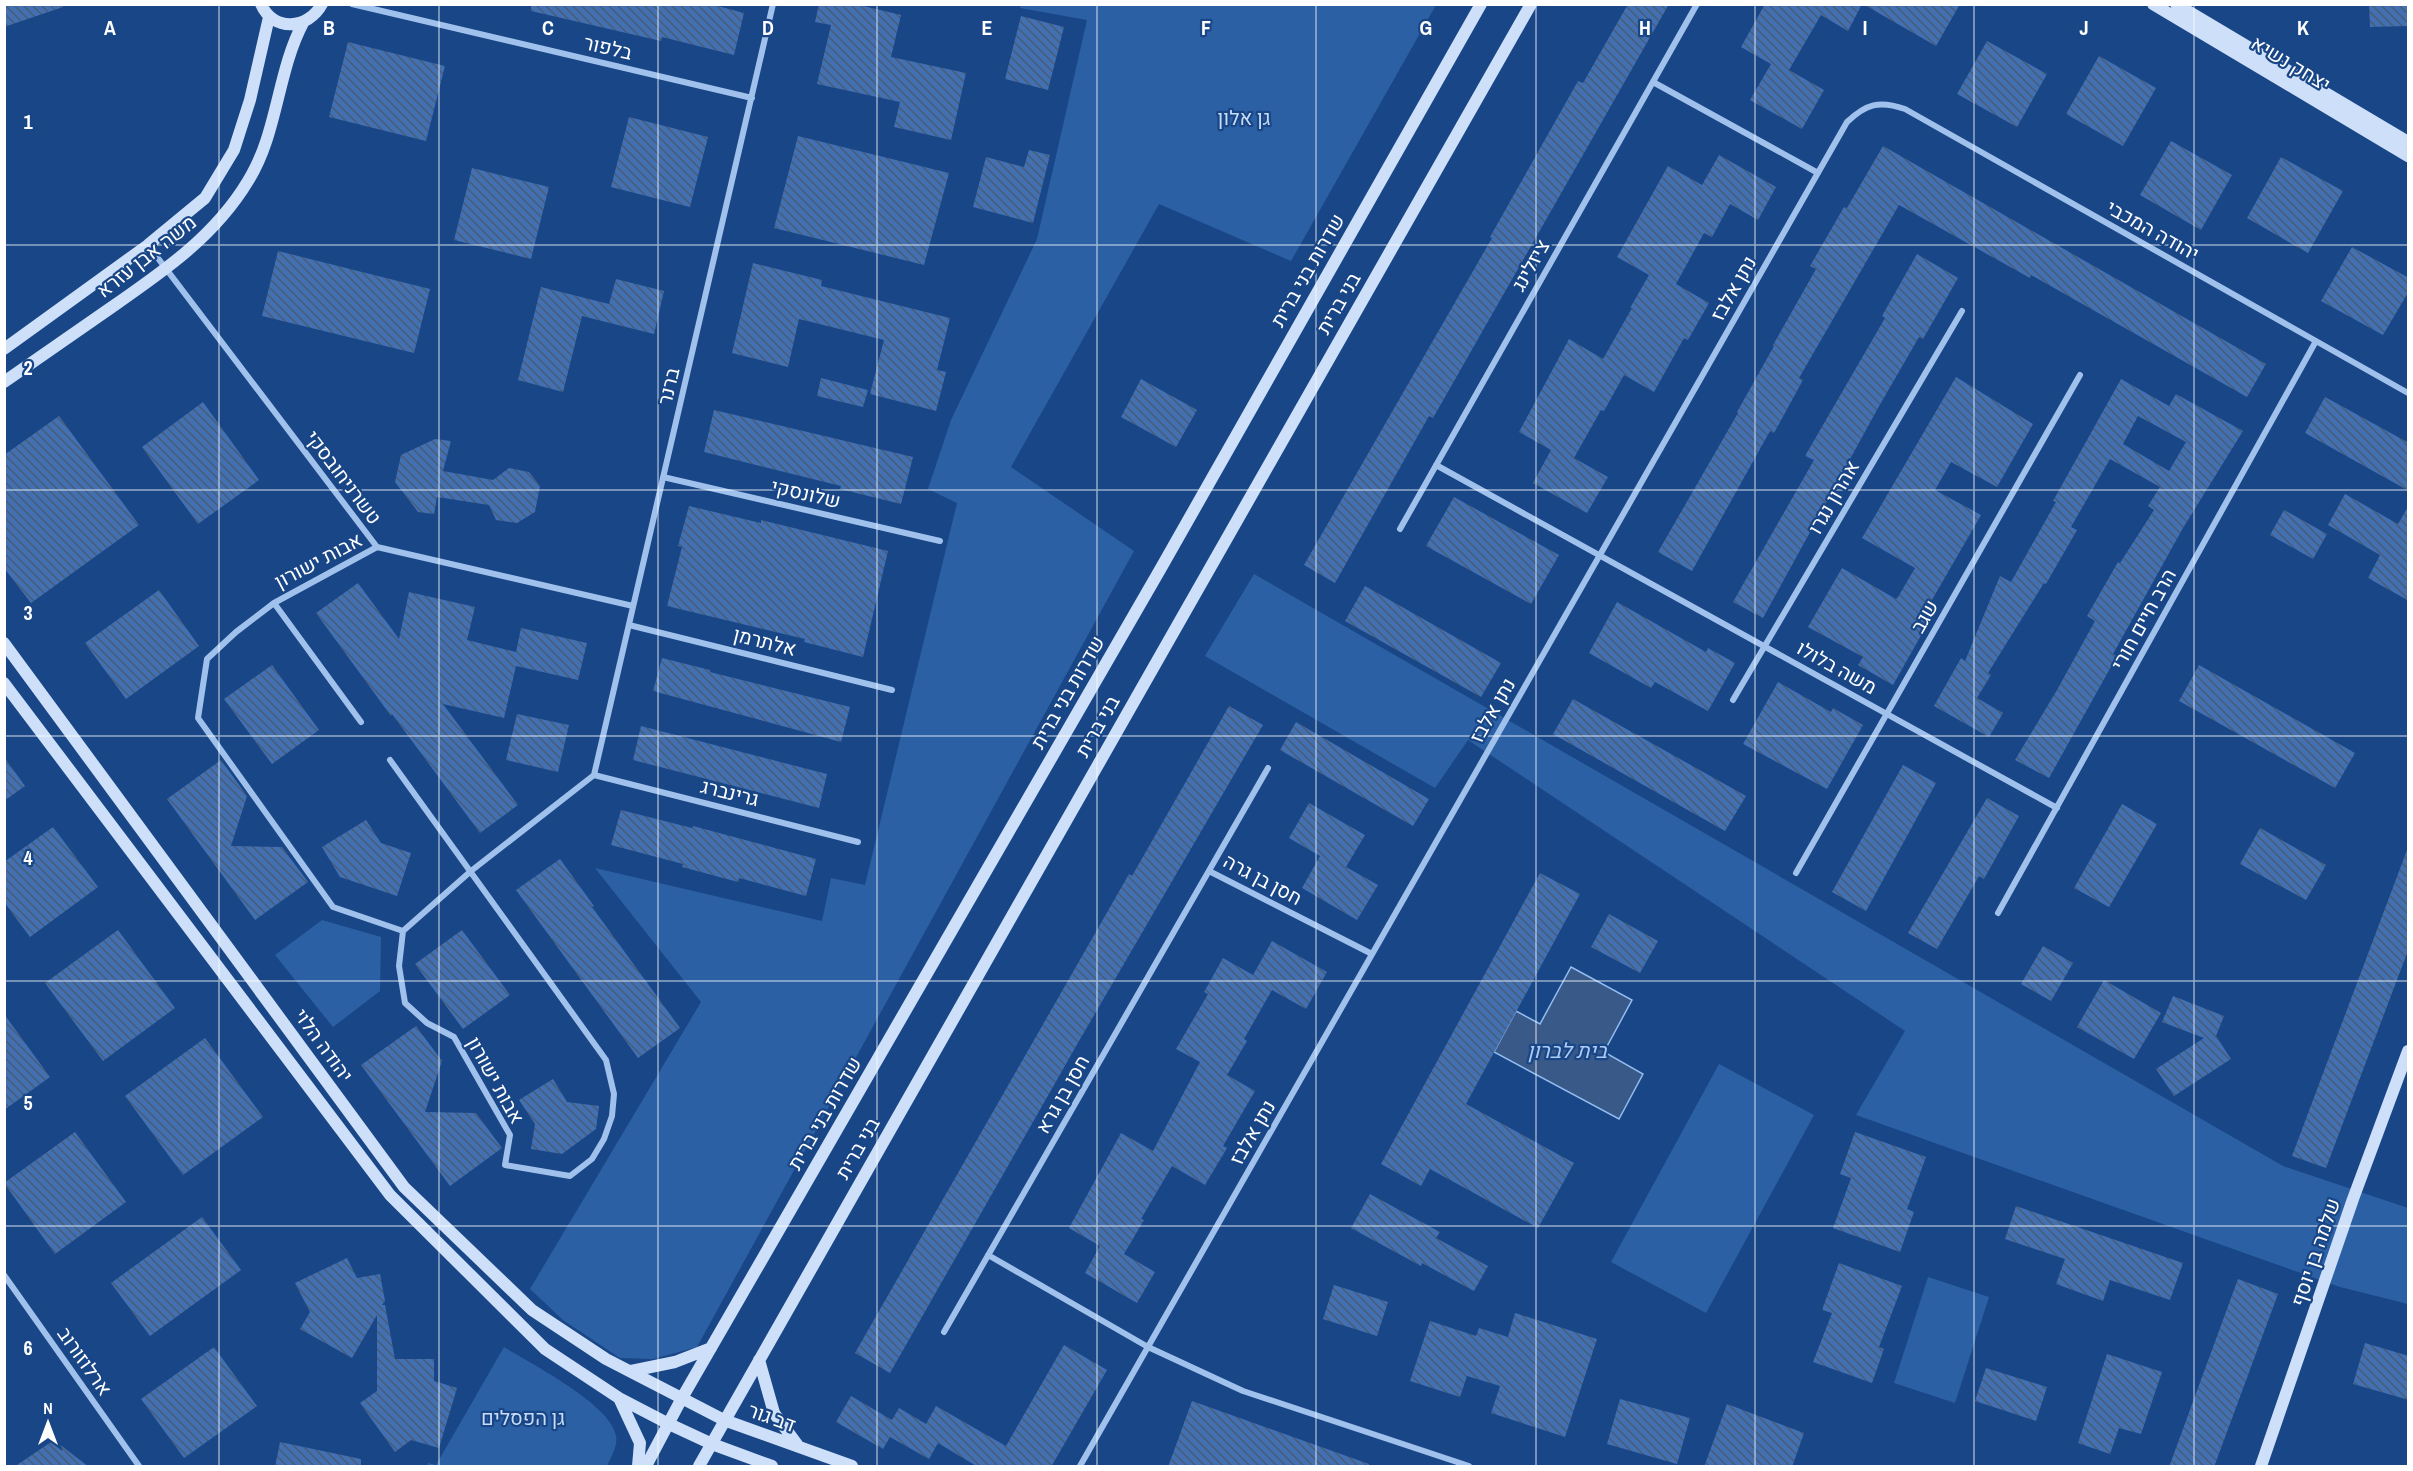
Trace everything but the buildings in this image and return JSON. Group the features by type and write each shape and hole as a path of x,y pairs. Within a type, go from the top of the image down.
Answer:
{"main road":[{"path":"261,4 269,17 285,25 303,23"},
{"name":"משה אבן עזרא","path":"4,382 167,269 212,230 248,181 267,139 294,40 303,23 316,13 321,4"},
{"name":"שדרות בני ברית","path":"682,1398 1155,578 1481,4"},
{"name":"בני ברית","path":"699,1467 1531,4"},
{"name":"יצחק נשיא","path":"2153,4 2409,156"},
{"path":"2176,4 2409,142"},
{"name":"משה אבן עזרא","path":"4,348 148,245 205,198 234,150 250,100 269,17"},
{"name":"יהודה הלוי","path":"4,643 404,1187 532,1310 606,1359 682,1398"},
{"name":"יהודה הלוי","path":"4,682 390,1195 545,1349 619,1398 669,1424"},
{"name":"שלמה בן יוסף","path":"2261,1467 2354,1199 2409,1052"},
{"path":"631,1371 675,1362 711,1348"},
{"path":"759,1360 774,1413 800,1448"},
{"path":"619,1398 640,1443 638,1467"},
{"path":"646,1467 682,1398"},
{"name":"דב גור","path":"682,1398 724,1420 852,1467"},
{"path":"669,1424 712,1444 772,1467"}],"street":[{"name":"בלפור","path":"352,4 752,98"},
{"name":"ברנר","path":"594,775 773,4"},
{"name":"ציזלינג","path":"1400,529 1697,4"},
{"path":"1653,82 1818,173"},
{"name":"נתן אלבז","path":"1080,1467 1847,122 1861,109 1878,104"},
{"name":"יהודה המכבי","path":"1878,104 1891,104 1905,109 2409,393"},
{"name":"טשרניחובסקי","path":"148,245 377,547 633,606"},
{"name":"אהרון נגרו","path":"1733,700 1962,311"},
{"name":"הרב חיים חורי","path":"1998,913 2316,341"},
{"name":"שגב","path":"1796,873 2080,375"},
{"path":"1436,465 1601,554"},
{"name":"שלונסקי","path":"663,477 940,542"},
{"name":"אבות ישורון","path":"377,547 274,603 236,632 207,659 198,718 333,907 403,930 399,966 405,1003 427,1023 454,1037 510,1135 505,1165 570,1176 592,1159 604,1139 612,1116 615,1094 606,1060 390,760"},
{"name":"משה בלולו","path":"1601,554 2057,808"},
{"name":"אבות ישורון","path":"274,603 362,722"},
{"name":"אלתרמן","path":"629,625 892,690"},
{"name":"חסן בן גרה","path":"1268,768 1209,872 1372,954"},
{"path":"403,930 471,871 594,775"},
{"name":"גרינברג","path":"594,775 858,842"},
{"name":"חסן בן גרא","path":"944,1332 1209,872"},
{"path":"988,1255 1148,1347 1243,1391 1469,1467"},
{"name":"ארלוזורוב","path":"4,1275 140,1467"}],"green space":[{"name":"גן אלון","path":"1021,5 1436,5 1291,261 1159,204 1011,467 1134,551 697,1347 653,1359 620,1358 563,1320 530,1289 701,1002 595,868 822,921 831,878 865,885 957,503 928,489 951,420 1037,239 1087,20 1020,8"},
{"path":"1254,574 2283,1166 2408,1208 2408,1304 2340,1287 1856,1115 1905,1031 1468,740 1435,788 1205,656"},
{"path":"322,920 381,937 380,991 333,1027 275,955"},
{"path":"1719,1064 1814,1115 1706,1313 1611,1262"},
{"path":"1928,1277 1989,1297 1955,1403 1894,1383"},
{"name":"גן הפסלים","path":"504,1347 586,1398 600,1411 611,1424 616,1436 615,1448 607,1466 427,1466 428,1463 436,1465"}],"water":[{"name":"בית לברון","path":"1571,967 1632,1000 1604,1052 1643,1074 1619,1119 1494,1052 1516,1011 1540,1024"}]}
